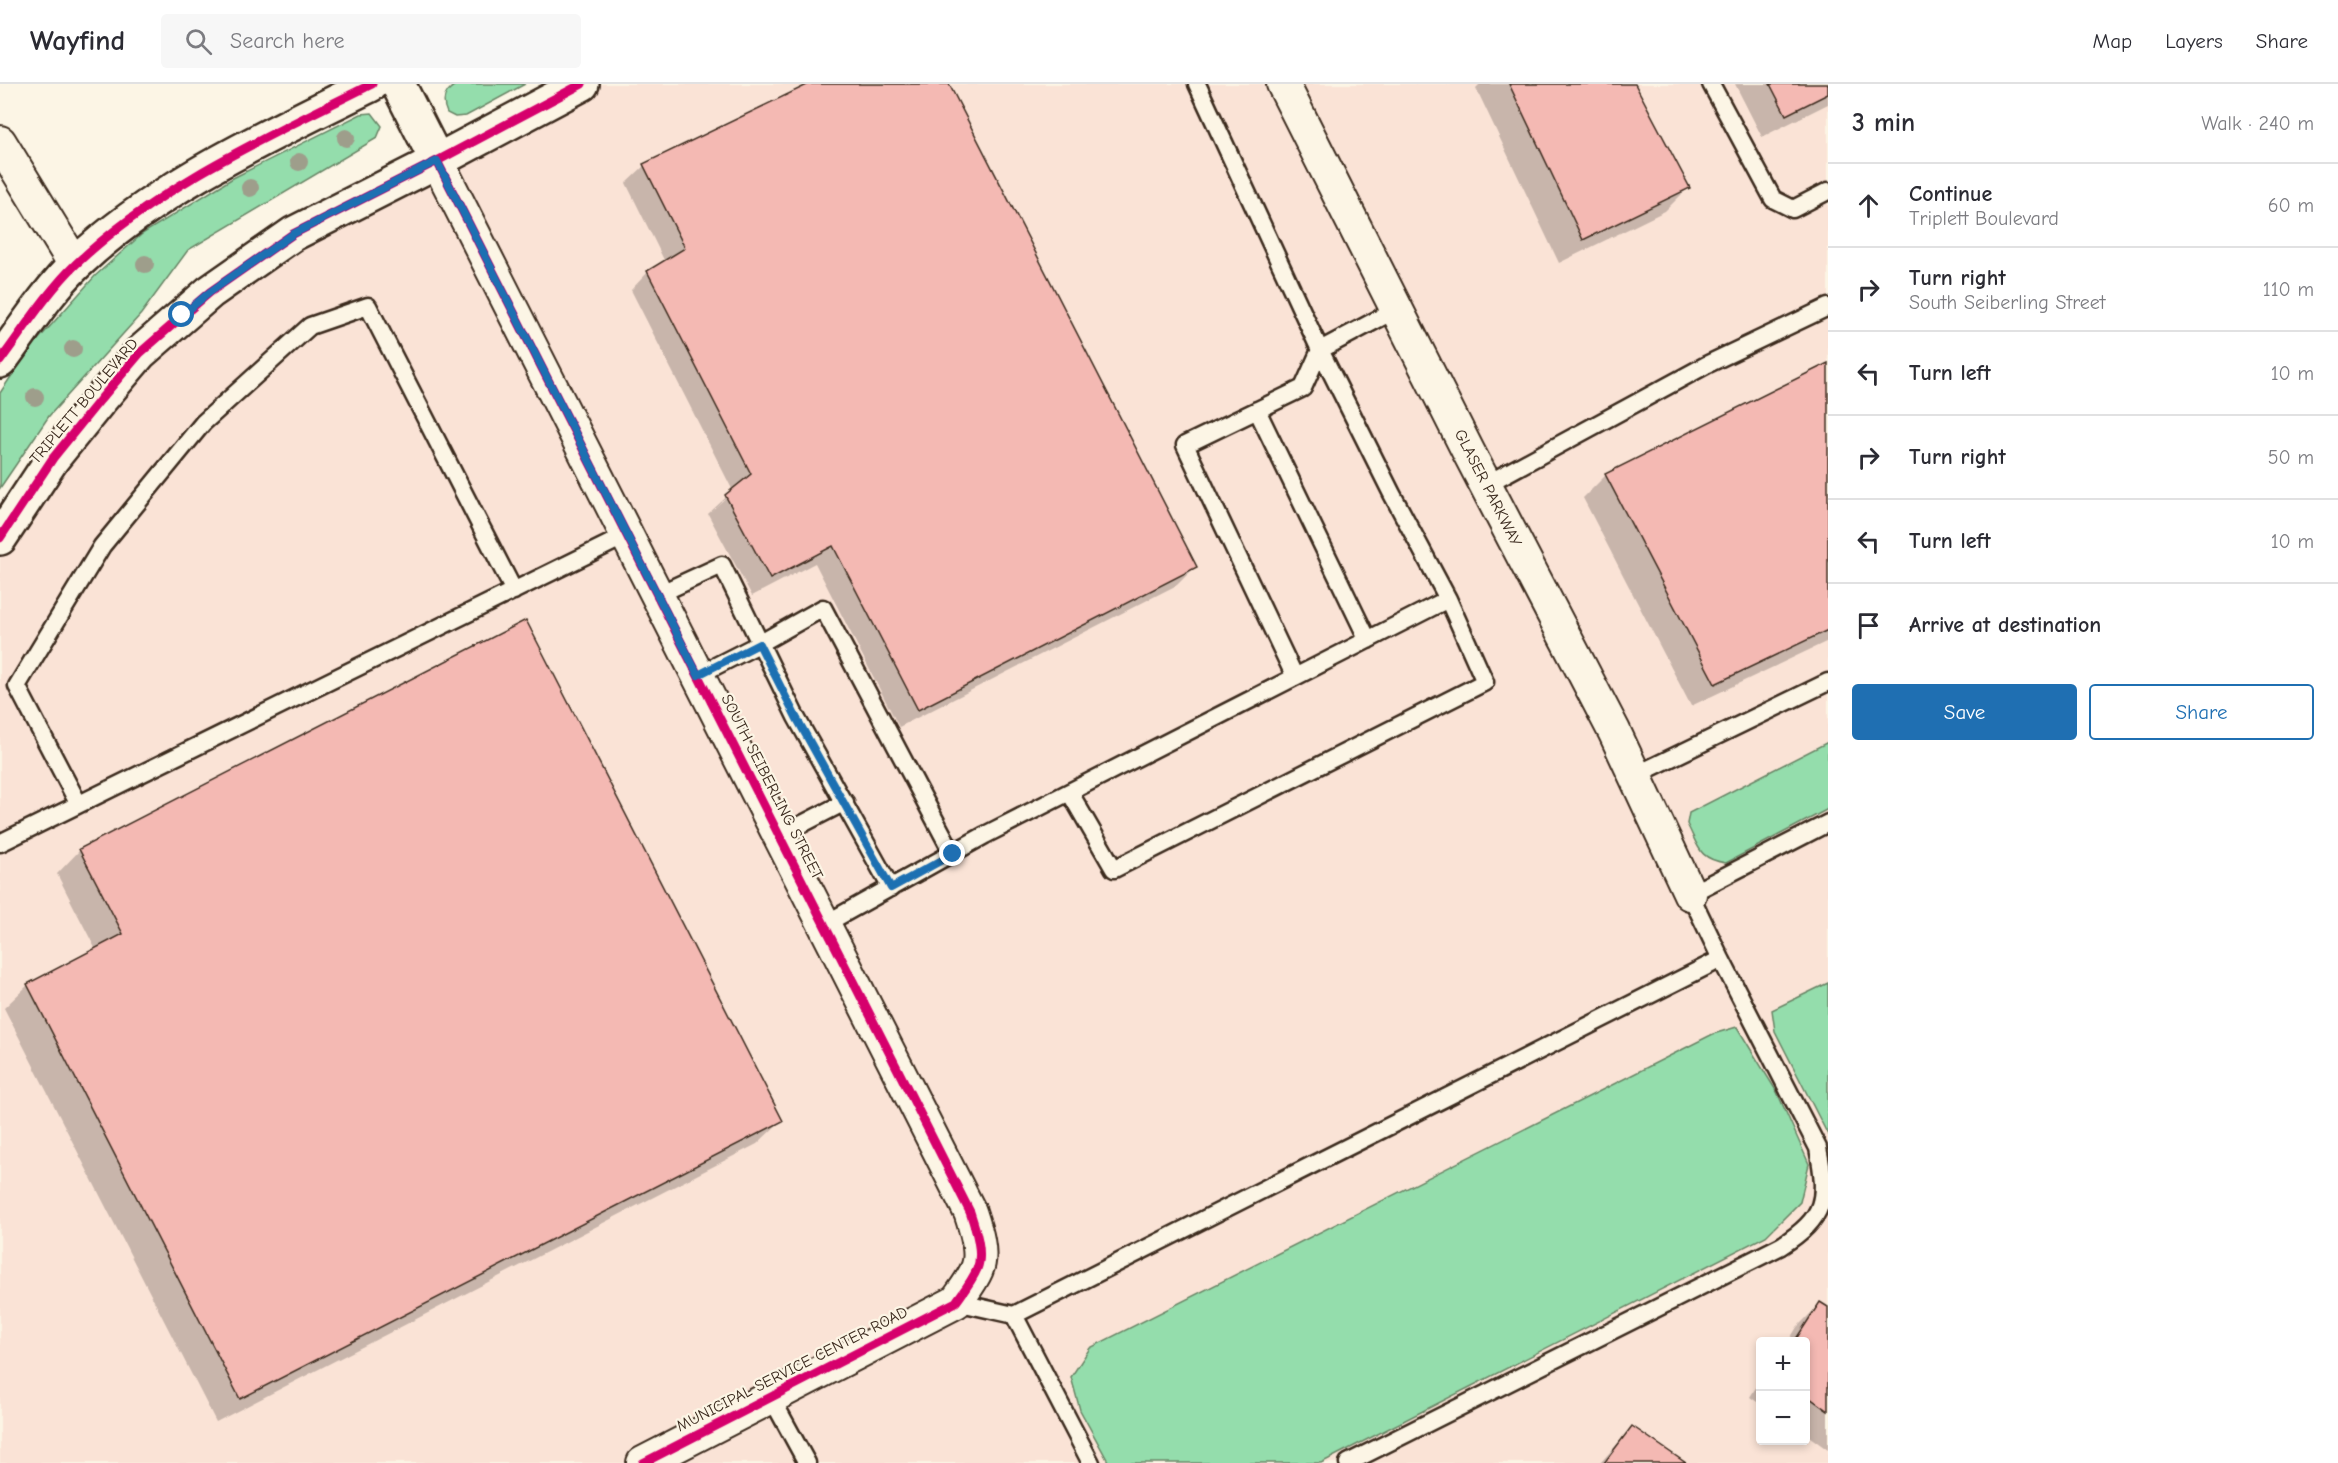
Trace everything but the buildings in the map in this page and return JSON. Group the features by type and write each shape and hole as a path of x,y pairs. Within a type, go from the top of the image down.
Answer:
{"main road":[{"path":"0,361 75,265 126,222 214,165 372,84"},
{"name":"SOUTH SEIBERLING STREET","path":"398,84 437,161"},
{"name":"TRIPLETT BOULEVARD","path":"0,538 53,458 140,353 210,292 293,234 582,84"}],"street":[{"name":"GLASER PARKWAY","path":"1283,84 1485,485 1636,775 1690,894"},
{"path":"0,142 75,265"},
{"name":"SOUTH SEIBERLING STREET","path":"437,161 970,1212 975,1225 979,1259 977,1269 956,1302"},
{"name":"MUNICIPAL SERVICE CENTER ROAD","path":"643,1463 956,1302"}],"lane":[{"path":"1070,793 1114,869 1485,682 1449,599 1392,494 1320,350 1197,84"},
{"path":"1711,84 1773,199 1793,209 1828,191"},
{"path":"78,803 17,686 109,538 203,423 310,326 368,306 514,591"},
{"path":"1485,485 1708,364 1828,307"},
{"path":"1295,677 1185,445 1302,388 1320,350 1397,309"},
{"path":"1257,410 1368,640"},
{"path":"0,843 627,535"},
{"path":"657,595 722,565 796,717 891,888"},
{"path":"825,924 985,835 1449,599"},
{"path":"698,675 824,608 953,854"},
{"path":"1636,775 1828,682"},
{"path":"779,836 845,802"},
{"path":"1348,1463 1781,1246 1808,1229 1815,1220 1827,1198 1827,1173 1818,1148 1690,894 1828,823"},
{"path":"956,1302 1014,1315 1721,958"},
{"path":"1014,1315 1091,1463"},
{"path":"771,1397 807,1463"}],"shaded area":[{"path":"582,84 1828,84 1828,1463 0,1463 0,538 182,315"}],"green space":[{"path":"457,84 525,84 466,116 455,117 447,113 444,100 449,90"},
{"path":"372,113 382,126 377,138 188,250 141,314 49,416 0,488 0,393 28,351 95,276 142,234 233,178 361,114"},
{"path":"1828,742 1828,809 1726,863 1710,858 1700,851 1687,824 1689,813"},
{"path":"1828,983 1828,1135 1775,1031 1772,1010"},
{"path":"1737,1027 1777,1092 1809,1164 1800,1202 1766,1236 1321,1463 1109,1463 1080,1410 1071,1377 1090,1348 1713,1034"}],"cycle path":[{"path":"0,361 65,275 109,235 143,209 255,143 372,84"},
{"path":"0,538 53,458 140,353 210,292 293,234 582,84"},
{"path":"437,161 970,1212 978,1240 980,1255 977,1269 956,1302 643,1463"}],"route":[{"path":"182,315 210,292 293,234 437,161 698,675 759,644 796,717 891,888 953,854"}]}
